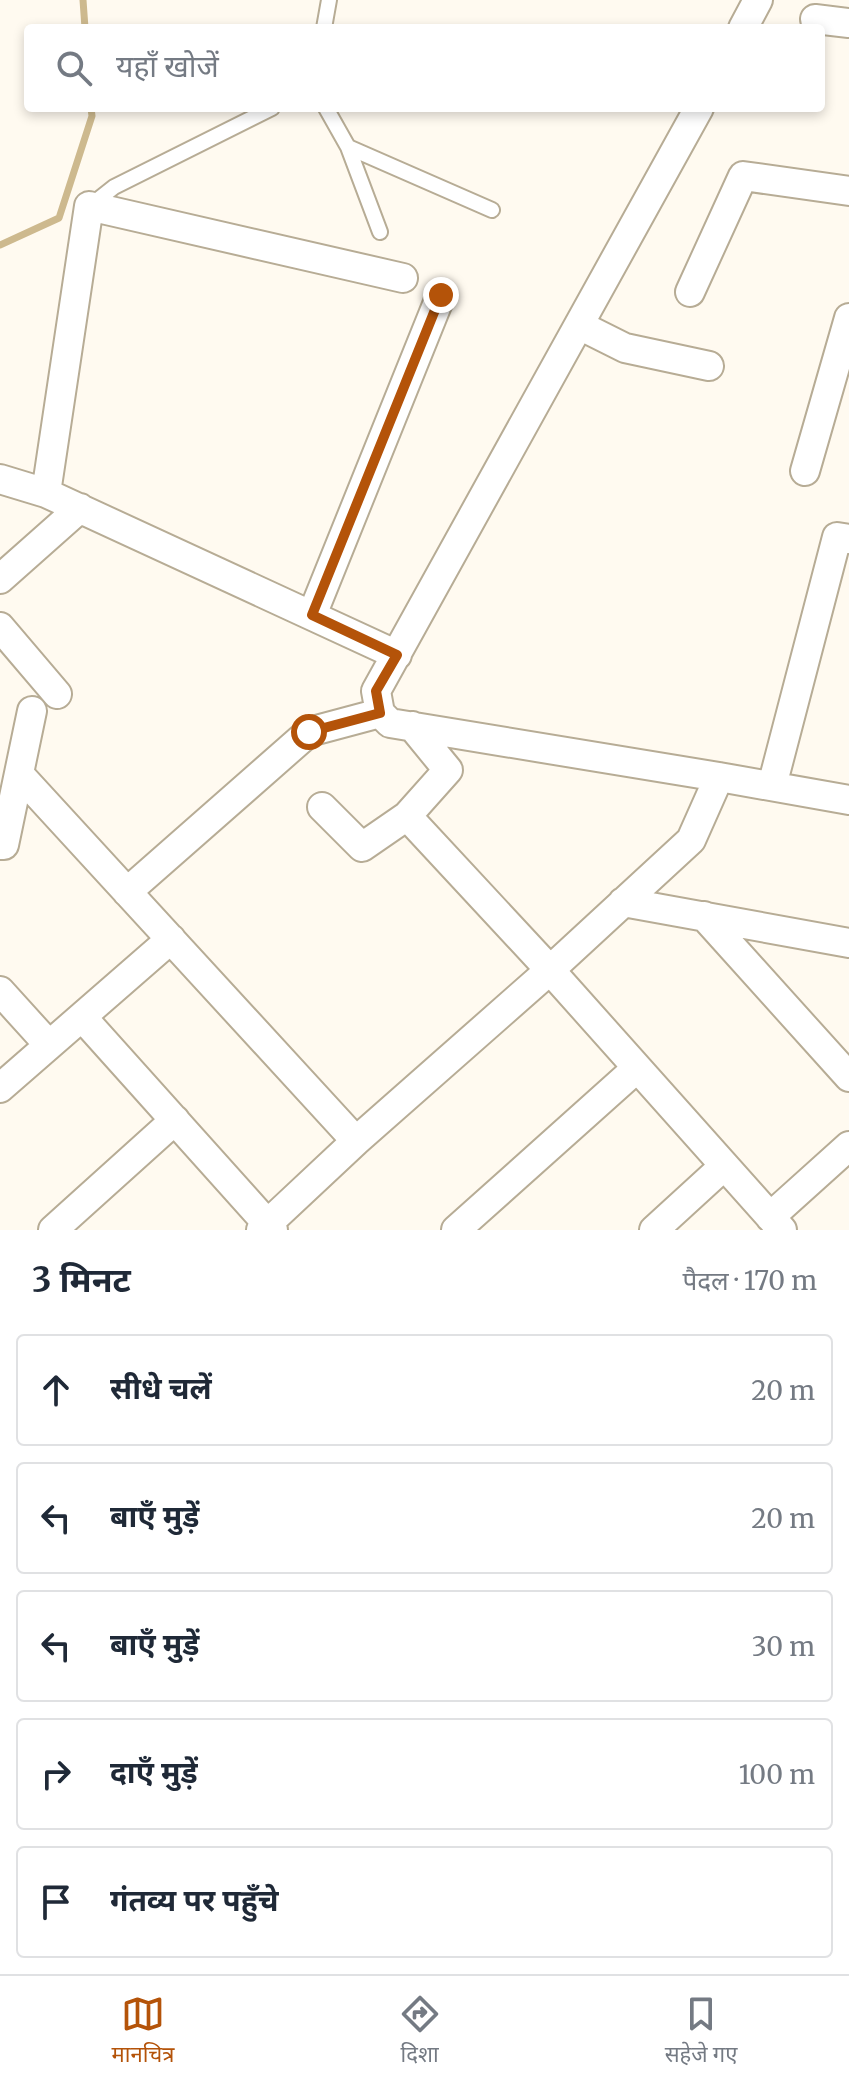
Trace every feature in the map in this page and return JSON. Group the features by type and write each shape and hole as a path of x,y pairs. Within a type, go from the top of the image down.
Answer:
{"street":[{"path":"745,24 758,0"},
{"path":"815,19 849,23"},
{"path":"697,112 376,691 380,713 390,723 849,800"},
{"path":"690,292 743,176 849,191"},
{"path":"46,493 89,206 403,278"},
{"path":"312,615 441,295"},
{"path":"805,471 849,318"},
{"path":"579,325 625,348 709,366"},
{"path":"0,479 46,493 80,508 397,655"},
{"path":"0,579 80,508"},
{"path":"772,786 837,537 849,539"},
{"path":"0,627 57,694"},
{"path":"0,845 4,845 32,711"},
{"path":"127,892 309,732 380,713"},
{"path":"322,807 362,847 407,816 448,770 412,726"},
{"path":"19,774 356,1141"},
{"path":"82,1017 268,1228 356,1141 550,970 691,840 719,777"},
{"path":"407,816 550,970 776,1224 849,1146"},
{"path":"623,902 849,943"},
{"path":"704,916 849,1077"},
{"path":"0,1088 171,939"},
{"path":"0,991 49,1045"},
{"path":"456,1230 637,1068"},
{"path":"53,1230 175,1120"},
{"path":"654,1230 724,1166"}],"lane":[{"path":"325,24 329,0"},
{"path":"89,206 114,187 264,112"},
{"path":"328,112 348,147 380,232"},
{"path":"348,147 492,210"}],"waterway":[{"path":"83,0 85,24"},
{"path":"0,245 59,218 92,112"}],"route":[{"path":"309,732 380,713 376,691 397,655 312,615 441,295"}]}
